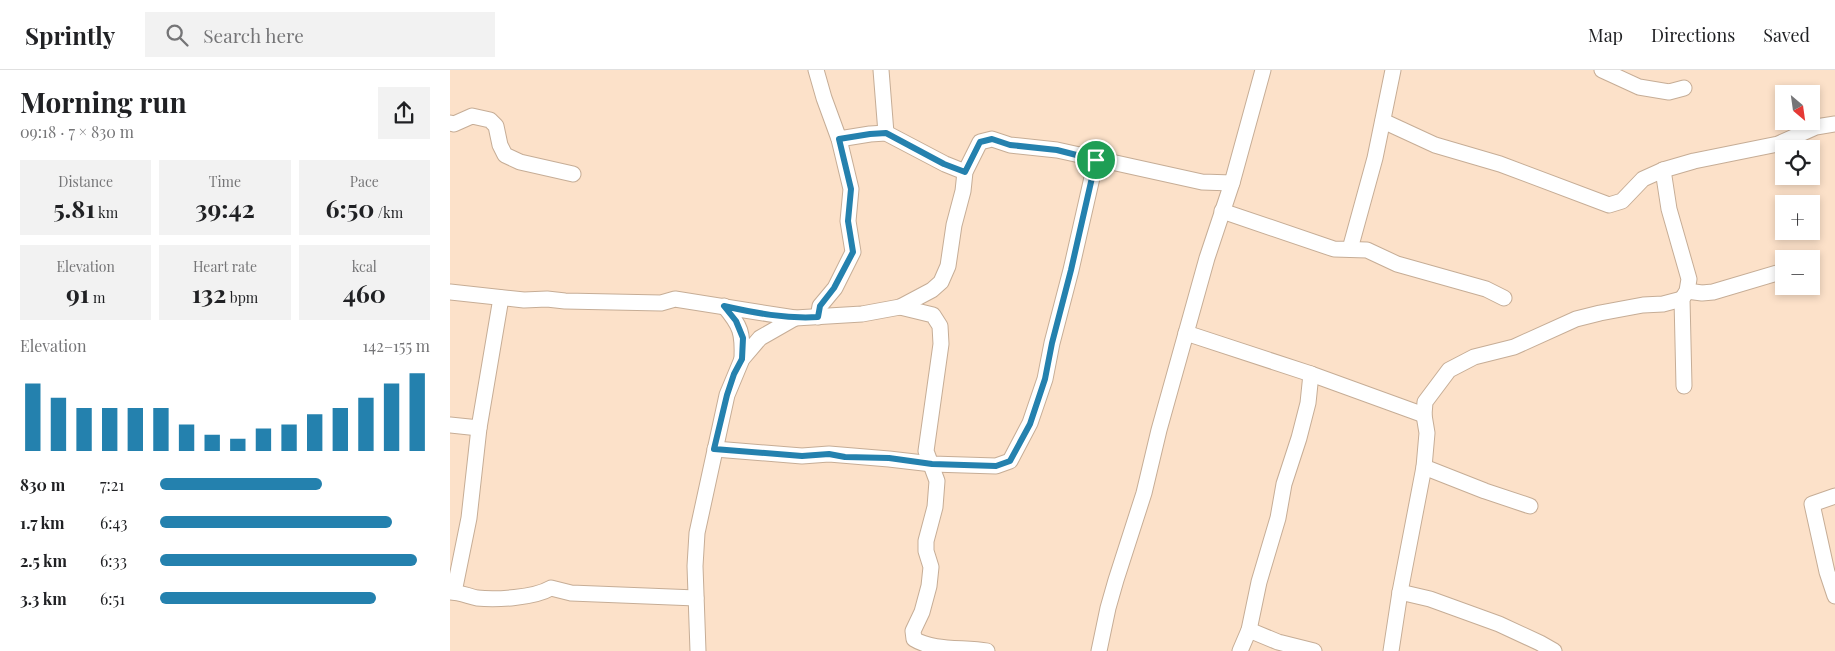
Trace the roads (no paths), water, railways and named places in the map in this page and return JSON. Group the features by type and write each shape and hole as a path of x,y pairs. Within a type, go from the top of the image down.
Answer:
{"street":[{"path":"816,70 839,139 851,189 848,221 853,252 834,288 820,306 818,317"},
{"path":"881,70 886,133"},
{"path":"1099,651 1108,608 1144,492 1158,430 1264,70"},
{"path":"1350,248 1375,158 1393,70"},
{"path":"1602,70 1639,87 1669,92 1684,88"},
{"path":"450,123 454,124 472,116 490,120 496,126 500,144 505,154 520,162 573,174"},
{"path":"1383,121 1435,145 1500,164 1609,205 1622,201 1643,179 1663,170 1694,161 1778,144 1816,127 1835,124"},
{"path":"839,139 886,133 944,164 965,172"},
{"path":"450,292 501,298 661,302 675,299 724,306 747,312 795,318 862,314 900,307 932,290 941,282 948,266 965,172 980,142 992,139 1010,145 1057,150 1202,182 1232,183"},
{"path":"714,449 802,456 816,454 889,458 932,464 996,466 1010,461 1030,424 1045,379 1096,160"},
{"path":"1663,170 1669,209 1689,279 1684,295 1684,386"},
{"path":"1222,211 1334,249 1367,250 1397,264 1486,289 1504,298"},
{"path":"1391,651 1400,592 1424,467 1427,433 1424,415 1425,402 1449,370 1474,356 1514,347 1576,319 1643,305 1663,304 1684,295 1712,292 1775,274"},
{"path":"501,298 479,428 469,518 452,592 484,599 518,597 544,592 551,588 571,593 696,598"},
{"path":"724,306 736,321 743,338 742,359"},
{"path":"900,307 933,315 940,326 941,344 926,451 937,481 935,507 926,541 926,551 931,567 929,586 922,612 913,631 914,639 921,645 987,651"},
{"path":"698,651 695,559 697,533 727,395 734,374 742,359 760,338 795,318"},
{"path":"1186,333 1311,374 1424,415"},
{"path":"1240,651 1249,630 1259,582 1278,518 1284,484 1308,403 1311,374"},
{"path":"450,426 479,428"},
{"path":"1424,467 1530,506"},
{"path":"1835,496 1812,504 1827,572 1835,596"},
{"path":"1400,592 1430,599 1499,624 1554,651"},
{"path":"1249,630 1278,642 1314,651"}]}
